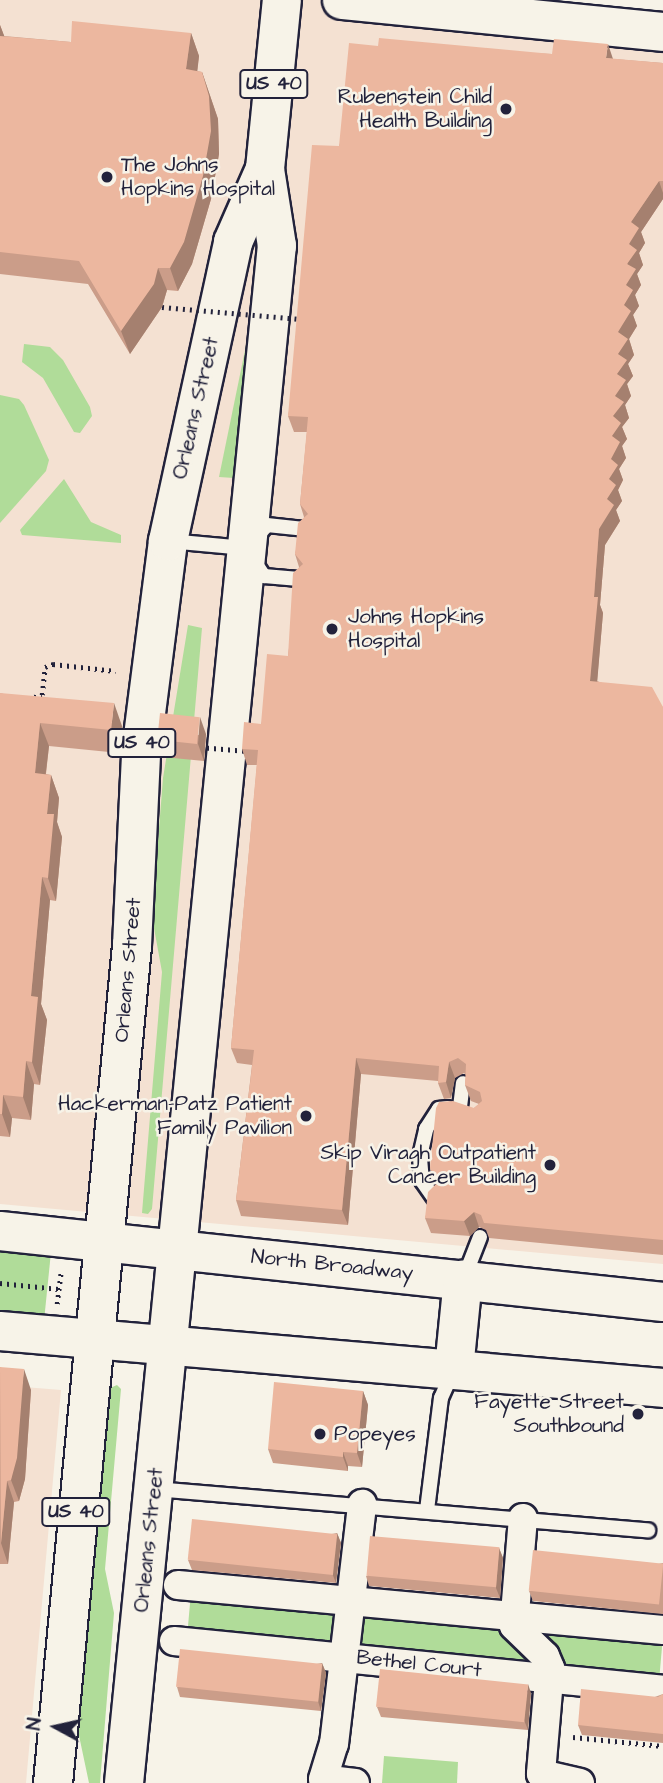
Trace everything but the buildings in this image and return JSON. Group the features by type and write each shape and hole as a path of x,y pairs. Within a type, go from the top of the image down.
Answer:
{"main road":[{"name":"Orleans Street","path":"124,1783 175,1247 277,246 265,169 282,0"},
{"path":"342,0 663,32"},
{"name":"Orleans Street","path":"55,1772 101,1241 132,946 141,751 167,541 233,242 265,169"},
{"name":"North Broadway","path":"0,1231 175,1247 663,1302"},
{"path":"454,1369 463,1279"},
{"path":"0,1331 167,1343 663,1388"}],"street":[{"path":"355,1783 323,1779 334,1744 362,1504"},
{"path":"523,1518 515,1616 520,1635 545,1656 550,1678 541,1774 580,1783"},
{"path":"178,1585 663,1630"},
{"name":"Bethel Court","path":"174,1641 663,1689"}],"lane":[{"path":"245,548 267,525 304,529"},
{"path":"167,541 245,548"},
{"path":"245,548 264,576 299,579"},
{"path":"460,1107 463,1083"},
{"path":"434,1198 422,1181 420,1156 426,1129 439,1109 460,1107 479,1114"},
{"path":"463,1279 479,1250 480,1237"},
{"path":"427,1510 441,1398 454,1369"},
{"path":"154,1489 362,1504 648,1530"}],"path":[{"path":"162,307 304,320"},
{"path":"24,696 41,695 45,667 53,664 116,671"},
{"path":"110,739 175,745"},
{"path":"188,746 253,752"},
{"path":"57,1308 62,1262"},
{"path":"0,1283 59,1289"},
{"path":"545,1734 663,1746"}],"shaded area":[{"name":"Johns Hopkins Hospital","path":"0,0 537,0 663,11 663,1264 0,1204"},
{"path":"0,1385 61,1390 26,1783 0,1783"}],"green space":[{"path":"251,321 234,478 219,477"},
{"path":"24,344 50,347 63,360 90,407 92,416 80,433 74,432 43,378 22,362"},
{"path":"0,395 19,399 24,405 49,460 46,471 0,523"},
{"path":"64,479 91,522 121,535 121,543 22,535 20,530"},
{"path":"188,625 202,628 152,1209 148,1214 142,1213 162,972 152,917 163,778"},
{"path":"0,1247 51,1252 44,1321 0,1318"},
{"path":"117,1385 121,1389 105,1569 114,1613 100,1783 89,1783 77,1726 110,1388"},
{"path":"191,1592 663,1633 659,1680 187,1639"},
{"path":"384,1756 458,1762 457,1783 382,1783"}],"place":[{"name":"Rubenstein Child Health Building","path":"506,109"},
{"name":"The Johns Hopkins Hospital","path":"107,177"},
{"name":"Johns Hopkins Hospital","path":"332,629"},
{"name":"Hackerman-Patz Patient Family Pavilion","path":"306,1116"},
{"name":"Skip Viragh Outpatient Cancer Building","path":"550,1165"},
{"name":"Fayette Street Southbound","path":"638,1414"},
{"name":"Popeyes","path":"320,1434"}]}
